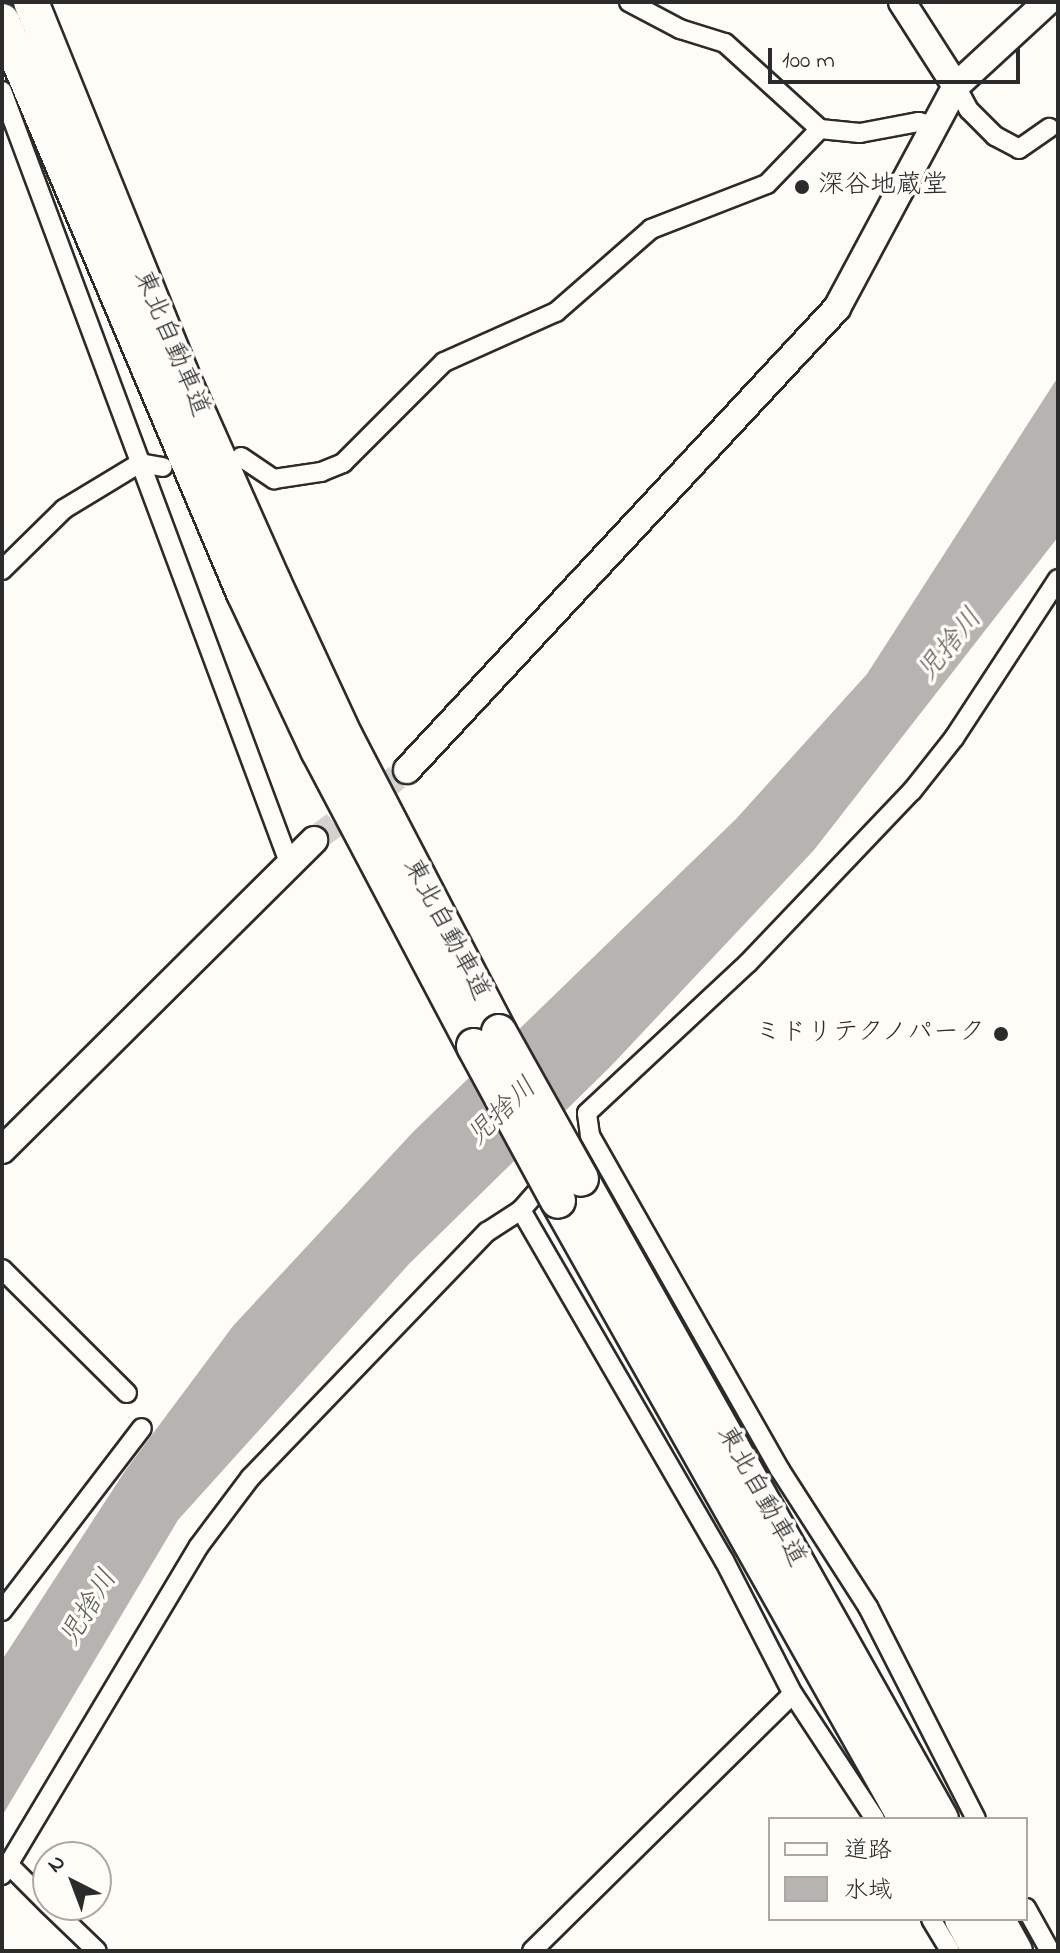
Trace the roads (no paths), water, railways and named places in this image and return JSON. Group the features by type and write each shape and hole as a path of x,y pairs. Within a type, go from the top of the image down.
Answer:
{"highway":[{"name":"東北自動車道","path":"31,2 184,381 273,581 487,1039"},
{"name":"東北自動車道","path":"2,21 244,593 318,750 487,1039 905,1817"},
{"name":"東北自動車道","path":"570,1190 940,1817"},
{"path":"963,1921 980,1951"},
{"path":"998,1921 1015,1951"}],"street":[{"path":"629,2 680,29 725,43 820,129 860,133 919,122 930,125"},
{"path":"902,2 969,110 995,136 1019,149 1049,128"},
{"path":"407,770 837,308 930,125 956,86 1047,2"},
{"path":"3,97 290,865"},
{"path":"241,457 274,479 321,472 343,463 444,362 556,312 651,229 767,184 820,129"},
{"path":"2,570 64,509 140,463 163,467"},
{"path":"975,1817 868,1607 780,1470 590,1135 587,1113 748,963 912,791 954,738 1058,579"},
{"path":"2,1150 314,840"},
{"path":"32,1891 5,1870 199,1546 250,1478 487,1232 521,1210 590,1135"},
{"path":"521,1210 724,1560 793,1694 874,1817"},
{"path":"2,1269 127,1393"},
{"path":"2,1611 142,1428"},
{"path":"532,1951 793,1694"},
{"path":"1028,1912 1050,1951"},
{"path":"66,1921 97,1951"},
{"path":"932,1921 950,1951"}],"water":[{"name":"児捨川","path":"1058,377 1058,537 814,850 611,1066 409,1264 178,1520 2,1816 2,1660 125,1471 233,1326 413,1132 736,819 867,674"}],"tunnel":[{"path":"314,840 407,770"}],"place":[{"name":"深谷地蔵堂","path":"802,187"},
{"name":"ミドリテクノパーク","path":"1001,1034"}]}
